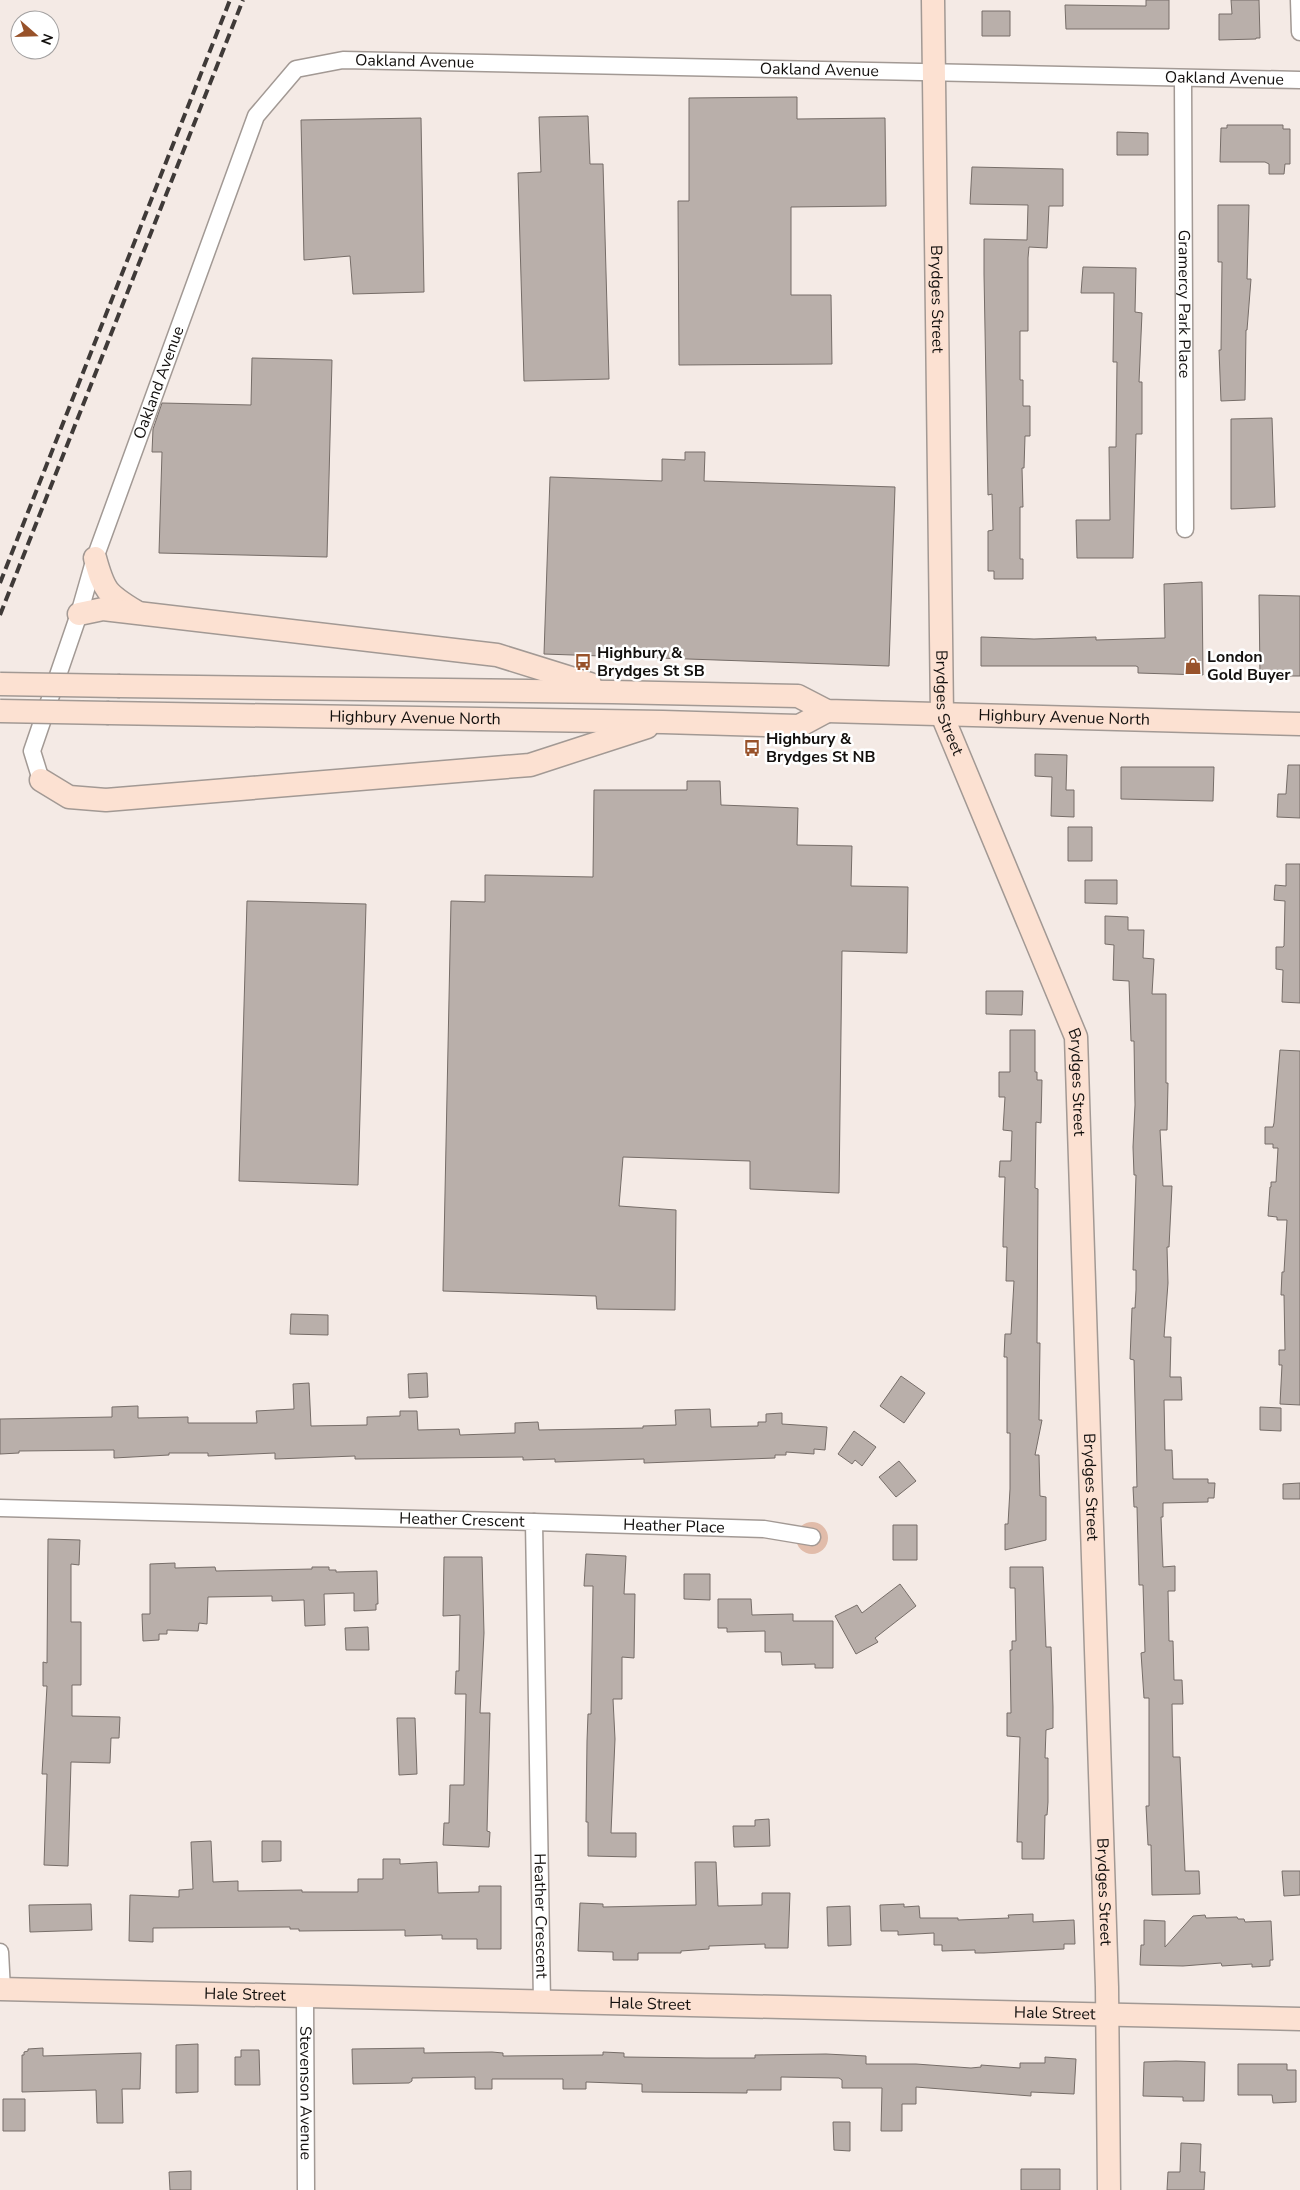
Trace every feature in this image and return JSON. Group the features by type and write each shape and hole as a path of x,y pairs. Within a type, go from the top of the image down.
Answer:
{"street":[{"name":"Brydges Street","path":"933,0 942,714 1076,1037 1108,2015 1109,2190"},
{"path":"1299,0 1300,32"},
{"name":"Oakland Avenue","path":"41,780 32,751 95,558 256,116 296,69 343,60 1300,80"},
{"name":"Gramercy Park Place","path":"1183,79 1185,529"},
{"path":"95,558 100,579 111,596 138,613"},
{"path":"78,614 103,609 497,655 612,692"},
{"name":"Highbury Avenue North","path":"0,684 798,696 827,711 1300,724"},
{"name":"Highbury Avenue North","path":"0,711 799,726 827,711"},
{"path":"41,780 69,797 106,800 530,765 663,722"},
{"name":"Heather Crescent","path":"0,1508 534,1522 542,2002"},
{"name":"Heather Place","path":"534,1522 764,1529 812,1537"},
{"path":"0,1952 1,1990"},
{"name":"Hale Street","path":"1,1990 1300,2020"},
{"name":"Stevenson Avenue","path":"305,1996 306,2190"}],"shaded area":[{"path":"812,1522 818,1523 823,1527 827,1532 827,1544 823,1549 818,1553 812,1554 806,1553 801,1549 797,1544 796,1538 797,1532 801,1527 806,1523"}],"building":[{"path":"1146,0 1169,0 1169,29 1066,29 1065,5 1146,6"},
{"path":"1231,0 1259,0 1260,38 1219,40 1219,14 1232,14"},
{"path":"982,11 1010,11 1010,36 982,36"},
{"path":"797,97 797,119 885,118 886,206 791,207 791,295 831,295 832,364 679,365 678,201 689,201 689,98"},
{"path":"588,116 590,164 603,164 609,379 524,381 518,173 541,172 539,117"},
{"path":"421,118 424,292 353,294 350,256 304,260 301,120"},
{"path":"1227,125 1283,125 1283,129 1290,129 1290,164 1285,164 1284,174 1269,174 1269,164 1265,162 1220,162 1221,128 1227,128"},
{"path":"1117,132 1148,133 1148,155 1117,155"},
{"path":"972,167 1063,169 1063,206 1049,206 1047,248 1029,247 1028,331 1020,331 1020,380 1023,380 1023,406 1030,406 1030,436 1025,436 1024,468 1022,468 1023,507 1020,507 1020,559 1023,559 1023,579 994,579 994,571 988,571 988,531 993,530 992,494 988,495 984,239 1027,240 1028,205 970,204"},
{"path":"1218,205 1249,205 1247,279 1251,279 1246,330 1245,400 1221,401 1219,350 1221,350 1222,262 1218,262"},
{"path":"1083,267 1136,268 1135,312 1142,313 1139,382 1142,382 1142,434 1136,434 1133,558 1077,558 1076,520 1110,520 1109,447 1116,447 1117,362 1113,362 1114,293 1081,293"},
{"path":"252,358 332,360 327,557 159,553 162,452 152,452 153,429 162,403 251,405"},
{"path":"1272,418 1275,507 1231,509 1231,419"},
{"path":"685,452 705,452 704,481 895,487 889,666 544,654 550,477 662,481 662,459 685,460"},
{"path":"1202,582 1203,675 1138,673 1138,667 1136,666 981,666 981,637 1034,639 1096,637 1096,640 1165,638 1164,584"},
{"path":"1259,595 1300,596 1300,676 1260,676"},
{"path":"1035,754 1067,755 1066,790 1074,790 1074,817 1051,816 1052,777 1035,776"},
{"path":"1288,765 1300,765 1300,818 1277,817 1278,794 1286,794"},
{"path":"1121,767 1214,767 1213,801 1121,799"},
{"path":"687,781 720,781 721,805 798,808 797,845 852,846 851,886 908,887 907,953 842,951 839,1193 750,1189 750,1161 623,1157 619,1206 676,1210 675,1310 597,1309 596,1296 443,1291 451,901 485,902 485,875 593,877 594,790 687,790"},
{"path":"1068,827 1092,827 1092,861 1068,861"},
{"path":"1286,864 1300,864 1300,1003 1282,1002 1283,970 1276,969 1276,947 1284,946 1285,901 1274,900 1275,885 1286,886"},
{"path":"1085,880 1117,880 1117,904 1085,903"},
{"path":"247,901 366,904 358,1185 239,1181"},
{"path":"1105,916 1128,917 1128,930 1144,930 1143,958 1154,959 1152,994 1166,994 1167,1130 1160,1130 1163,1186 1172,1186 1169,1247 1167,1247 1168,1283 1164,1337 1171,1337 1170,1377 1181,1377 1182,1400 1164,1400 1165,1450 1172,1450 1173,1479 1208,1479 1208,1483 1215,1483 1214,1498 1208,1498 1208,1502 1163,1503 1163,1517 1161,1517 1163,1567 1175,1566 1175,1591 1168,1591 1169,1641 1173,1641 1174,1680 1182,1680 1183,1704 1172,1704 1173,1757 1180,1757 1185,1871 1199,1871 1200,1894 1152,1895 1151,1845 1148,1845 1146,1806 1149,1806 1149,1698 1144,1698 1141,1653 1145,1652 1143,1585 1139,1585 1137,1507 1134,1507 1133,1487 1137,1487 1134,1360 1130,1359 1132,1308 1135,1308 1136,1290 1136,1270 1133,1270 1136,1175 1134,1175 1133,1147 1135,1105 1134,1041 1131,1041 1129,981 1113,980 1114,945 1105,944"},
{"path":"986,991 1023,991 1022,1015 986,1014"},
{"path":"1010,1030 1035,1030 1035,1072 1037,1072 1037,1080 1042,1080 1041,1123 1036,1122 1035,1188 1038,1189 1037,1343 1040,1343 1039,1420 1042,1420 1035,1455 1039,1455 1040,1496 1046,1497 1046,1540 1005,1550 1005,1524 1008,1524 1010,1489 1010,1433 1007,1433 1007,1357 1004,1357 1005,1334 1011,1334 1014,1281 1006,1281 1007,1247 1003,1247 1005,1177 999,1177 1000,1161 1011,1161 1012,1131 1003,1130 1005,1097 999,1097 999,1072 1010,1072"},
{"path":"1280,1050 1300,1051 1300,1405 1280,1404 1282,1365 1279,1365 1279,1350 1285,1350 1284,1295 1281,1295 1287,1220 1277,1220 1277,1217 1268,1216 1271,1182 1276,1182 1278,1148 1273,1148 1273,1144 1265,1144 1265,1127 1273,1127 1274,1123"},
{"path":"291,1314 328,1315 328,1335 290,1334"},
{"path":"427,1373 428,1397 409,1398 408,1374"},
{"path":"901,1376 925,1393 904,1423 880,1406"},
{"path":"309,1383 311,1426 367,1425 367,1417 400,1416 400,1411 417,1411 418,1430 459,1429 460,1435 515,1433 515,1423 538,1422 539,1430 643,1428 643,1426 676,1425 675,1410 710,1409 711,1427 758,1426 758,1422 766,1422 766,1414 782,1413 782,1424 827,1427 825,1450 814,1449 814,1454 786,1452 786,1455 775,1455 775,1458 644,1463 644,1459 555,1462 555,1459 523,1460 523,1457 355,1459 355,1456 275,1459 275,1453 208,1456 208,1453 169,1453 169,1455 114,1458 114,1450 19,1451 19,1453 0,1454 0,1419 112,1417 112,1407 138,1406 138,1418 188,1417 188,1423 257,1423 256,1411 294,1409 293,1384"},
{"path":"1260,1407 1281,1408 1281,1431 1260,1430"},
{"path":"854,1431 876,1447 862,1466 855,1460 852,1464 838,1454"},
{"path":"899,1461 916,1481 896,1497 879,1477"},
{"path":"1300,1483 1300,1499 1283,1499 1283,1484"},
{"path":"893,1525 917,1525 917,1560 893,1560"},
{"path":"48,1539 80,1540 79,1565 71,1564 71,1622 81,1622 81,1685 72,1685 72,1716 120,1717 119,1738 111,1738 110,1763 71,1762 68,1866 44,1865 47,1774 42,1774 47,1686 43,1686 43,1662 47,1663"},
{"path":"586,1554 626,1556 624,1594 635,1594 634,1658 622,1657 622,1699 613,1699 615,1739 611,1833 636,1833 636,1857 588,1856 588,1822 586,1822 587,1741 588,1714 591,1714 593,1586 584,1586"},
{"path":"444,1557 482,1557 484,1633 480,1713 490,1713 487,1831 490,1832 489,1847 443,1845 444,1823 449,1823 450,1785 464,1785 466,1694 455,1694 456,1671 459,1671 460,1615 443,1616"},
{"path":"175,1563 175,1568 215,1567 216,1571 329,1567 329,1570 336,1570 336,1572 377,1571 378,1604 376,1604 376,1610 354,1611 354,1593 324,1594 325,1625 305,1626 304,1600 272,1601 272,1596 208,1597 207,1624 199,1623 198,1631 167,1630 167,1634 159,1634 159,1640 143,1641 142,1614 150,1614 150,1564"},
{"path":"1010,1567 1043,1567 1046,1647 1051,1647 1053,1707 1053,1728 1046,1730 1045,1758 1048,1758 1048,1802 1047,1815 1045,1815 1044,1859 1022,1859 1022,1842 1017,1842 1020,1737 1007,1736 1007,1713 1011,1713 1010,1650 1012,1650 1012,1641 1016,1641 1015,1588 1010,1588"},
{"path":"684,1574 710,1574 710,1600 684,1599"},
{"path":"900,1584 916,1606 875,1638 878,1642 856,1654 835,1616 857,1605 862,1613"},
{"path":"718,1599 751,1599 752,1615 793,1614 793,1621 833,1621 833,1668 815,1668 815,1664 782,1665 781,1652 765,1652 765,1631 727,1632 727,1628 718,1628"},
{"path":"368,1627 369,1650 346,1650 345,1628"},
{"path":"397,1718 415,1718 417,1774 399,1775"},
{"path":"769,1819 770,1846 734,1847 733,1826 755,1826 755,1820"},
{"path":"211,1841 213,1882 238,1881 238,1891 302,1890 302,1892 358,1892 358,1879 383,1879 383,1859 400,1859 400,1864 437,1862 438,1893 479,1892 479,1886 501,1886 501,1949 477,1949 477,1939 442,1939 442,1935 405,1936 405,1930 299,1931 299,1929 290,1929 290,1927 153,1928 153,1942 129,1941 130,1895 179,1897 179,1890 193,1889 191,1842"},
{"path":"262,1841 281,1841 281,1861 262,1862"},
{"path":"695,1862 716,1862 718,1906 762,1905 762,1893 790,1893 788,1948 765,1948 765,1944 709,1946 709,1949 681,1951 681,1953 638,1953 638,1960 613,1960 613,1952 578,1951 580,1903 603,1904 603,1907 696,1905"},
{"path":"1282,1871 1300,1871 1300,1895 1284,1896"},
{"path":"91,1904 92,1930 30,1932 29,1905"},
{"path":"904,1904 904,1907 919,1906 920,1918 958,1918 958,1920 1009,1918 1008,1915 1033,1914 1033,1922 1074,1920 1075,1944 1064,1944 1064,1949 984,1953 975,1953 975,1950 942,1951 942,1945 934,1945 934,1933 898,1935 898,1931 881,1931 880,1905"},
{"path":"850,1906 851,1945 828,1946 827,1907"},
{"path":"1205,1915 1206,1918 1237,1917 1238,1919 1244,1919 1245,1922 1271,1921 1273,1960 1270,1960 1270,1966 1252,1967 1252,1964 1222,1966 1221,1963 1183,1966 1140,1965 1141,1945 1144,1945 1144,1920 1165,1921 1165,1947 1193,1916"},
{"path":"198,2044 198,2092 176,2093 176,2045"},
{"path":"43,2048 43,2056 141,2053 140,2089 122,2089 123,2123 97,2123 96,2090 22,2092 22,2055 28,2049"},
{"path":"424,2048 424,2053 492,2052 503,2053 503,2056 603,2055 603,2052 624,2053 624,2057 755,2058 755,2055 826,2054 866,2056 866,2064 916,2064 971,2068 981,2067 981,2065 1020,2068 1020,2063 1045,2063 1045,2057 1076,2059 1074,2094 1031,2092 1031,2096 916,2087 916,2104 902,2104 902,2131 881,2131 882,2088 842,2088 842,2080 839,2078 781,2077 781,2090 747,2090 747,2093 642,2092 642,2084 586,2082 586,2089 563,2089 563,2079 492,2079 492,2089 475,2089 475,2077 412,2078 412,2081 409,2083 353,2084 352,2049"},
{"path":"241,2050 259,2050 260,2085 235,2085 235,2057 241,2057"},
{"path":"1144,2062 1205,2062 1204,2101 1183,2101 1183,2097 1143,2096"},
{"path":"1238,2064 1287,2064 1287,2070 1296,2070 1296,2102 1273,2103 1272,2095 1238,2095"},
{"path":"3,2099 25,2099 25,2131 3,2131"},
{"path":"833,2122 850,2122 850,2151 834,2150"},
{"path":"1181,2143 1201,2144 1200,2172 1205,2172 1204,2190 1167,2190 1168,2172 1180,2172"},
{"path":"1021,2169 1060,2169 1060,2190 1021,2190"},
{"path":"191,2171 191,2190 170,2190 169,2172"}],"railway":[{"path":"0,583 230,0"},
{"path":"0,615 243,0"}],"place":[{"name":"Highbury & Brydges St SB","path":"583,662"},
{"name":"London Gold Buyer","path":"1193,666"},
{"name":"Highbury & Brydges St NB","path":"752,748"}]}
